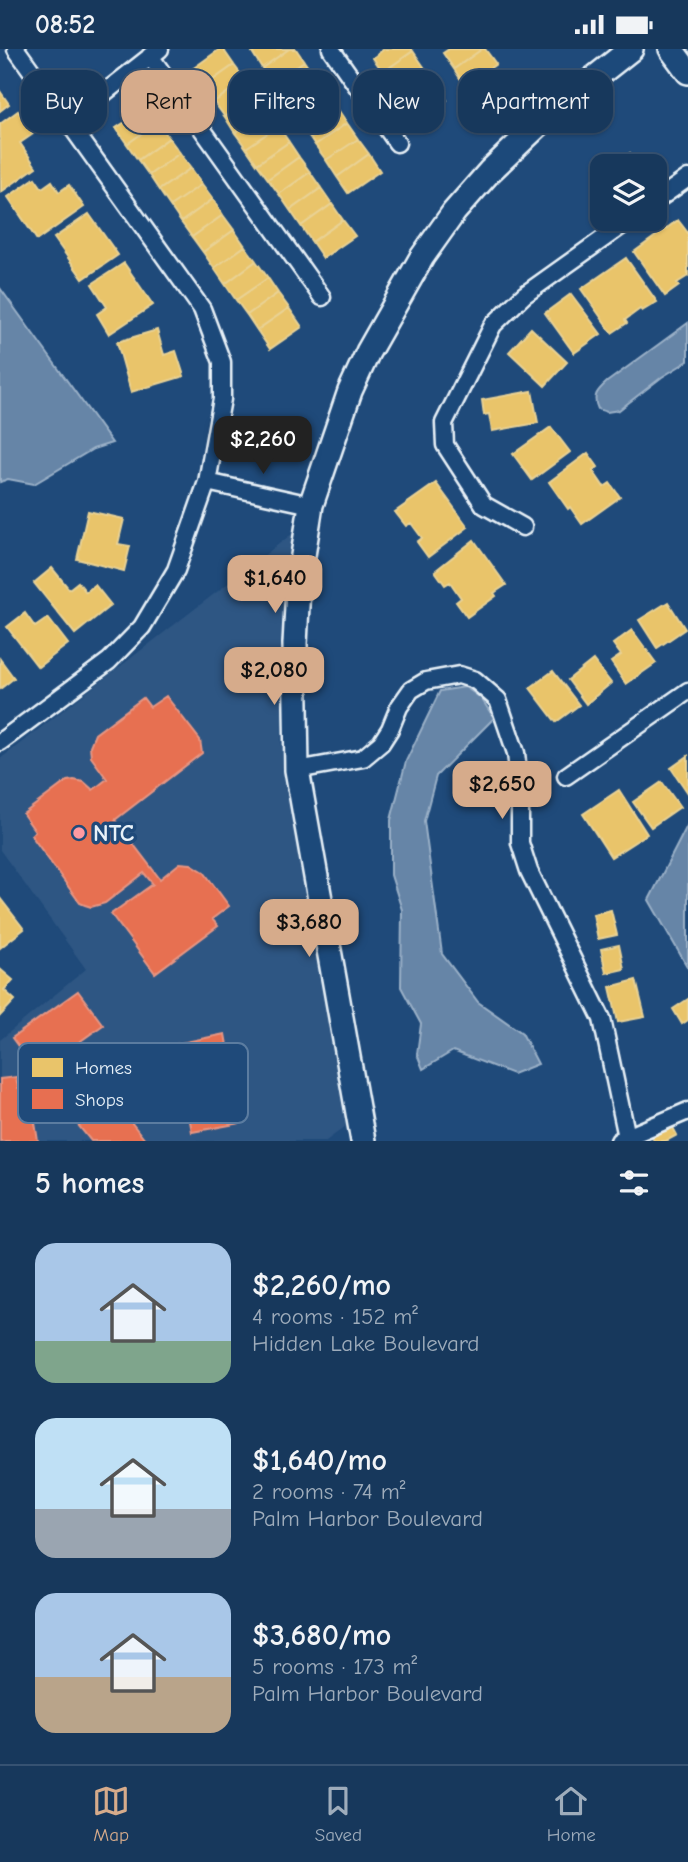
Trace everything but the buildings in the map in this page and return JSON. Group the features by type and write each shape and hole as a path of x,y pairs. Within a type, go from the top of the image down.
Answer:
{"main road":[{"path":"363,1141 298,770 295,644 298,587 311,505 350,391 368,352 422,257 454,212 490,171 555,109 631,49"},
{"path":"671,49 688,72"}],"street":[{"path":"16,49 30,70"},
{"path":"331,49 397,143"},
{"path":"107,91 155,53 322,297"},
{"path":"0,742 109,661 142,627 176,570 206,482 222,399 222,362 202,309 73,133"},
{"path":"667,193 688,178"},
{"path":"523,527 484,505 445,445 444,423 493,325 524,295 614,231"},
{"path":"206,482 311,505"},
{"path":"298,770 363,758 381,743 411,690 426,681 459,675 475,680 498,700 516,753 520,790 520,843 529,871 602,1019 625,1140 688,1111"},
{"path":"566,776 688,691"}],"shaded area":[{"path":"0,288 112,443 93,449 34,484 8,479 0,482"},
{"path":"688,323 688,361 619,410 607,412 598,409 596,397 603,385"},
{"path":"297,530 288,596 281,741 350,1123 326,1141 0,1141 0,1040 86,969 0,850 0,759"},
{"path":"465,687 481,698 494,718 436,776 424,821 442,954 478,1002 522,1033 538,1064 513,1074 453,1051 423,1069 417,1054 421,1024 401,987 402,910 391,875 391,820 406,761 440,691"},
{"path":"688,824 688,968 649,900"}],"place":[{"name":"NTC","path":"79,833"}]}
